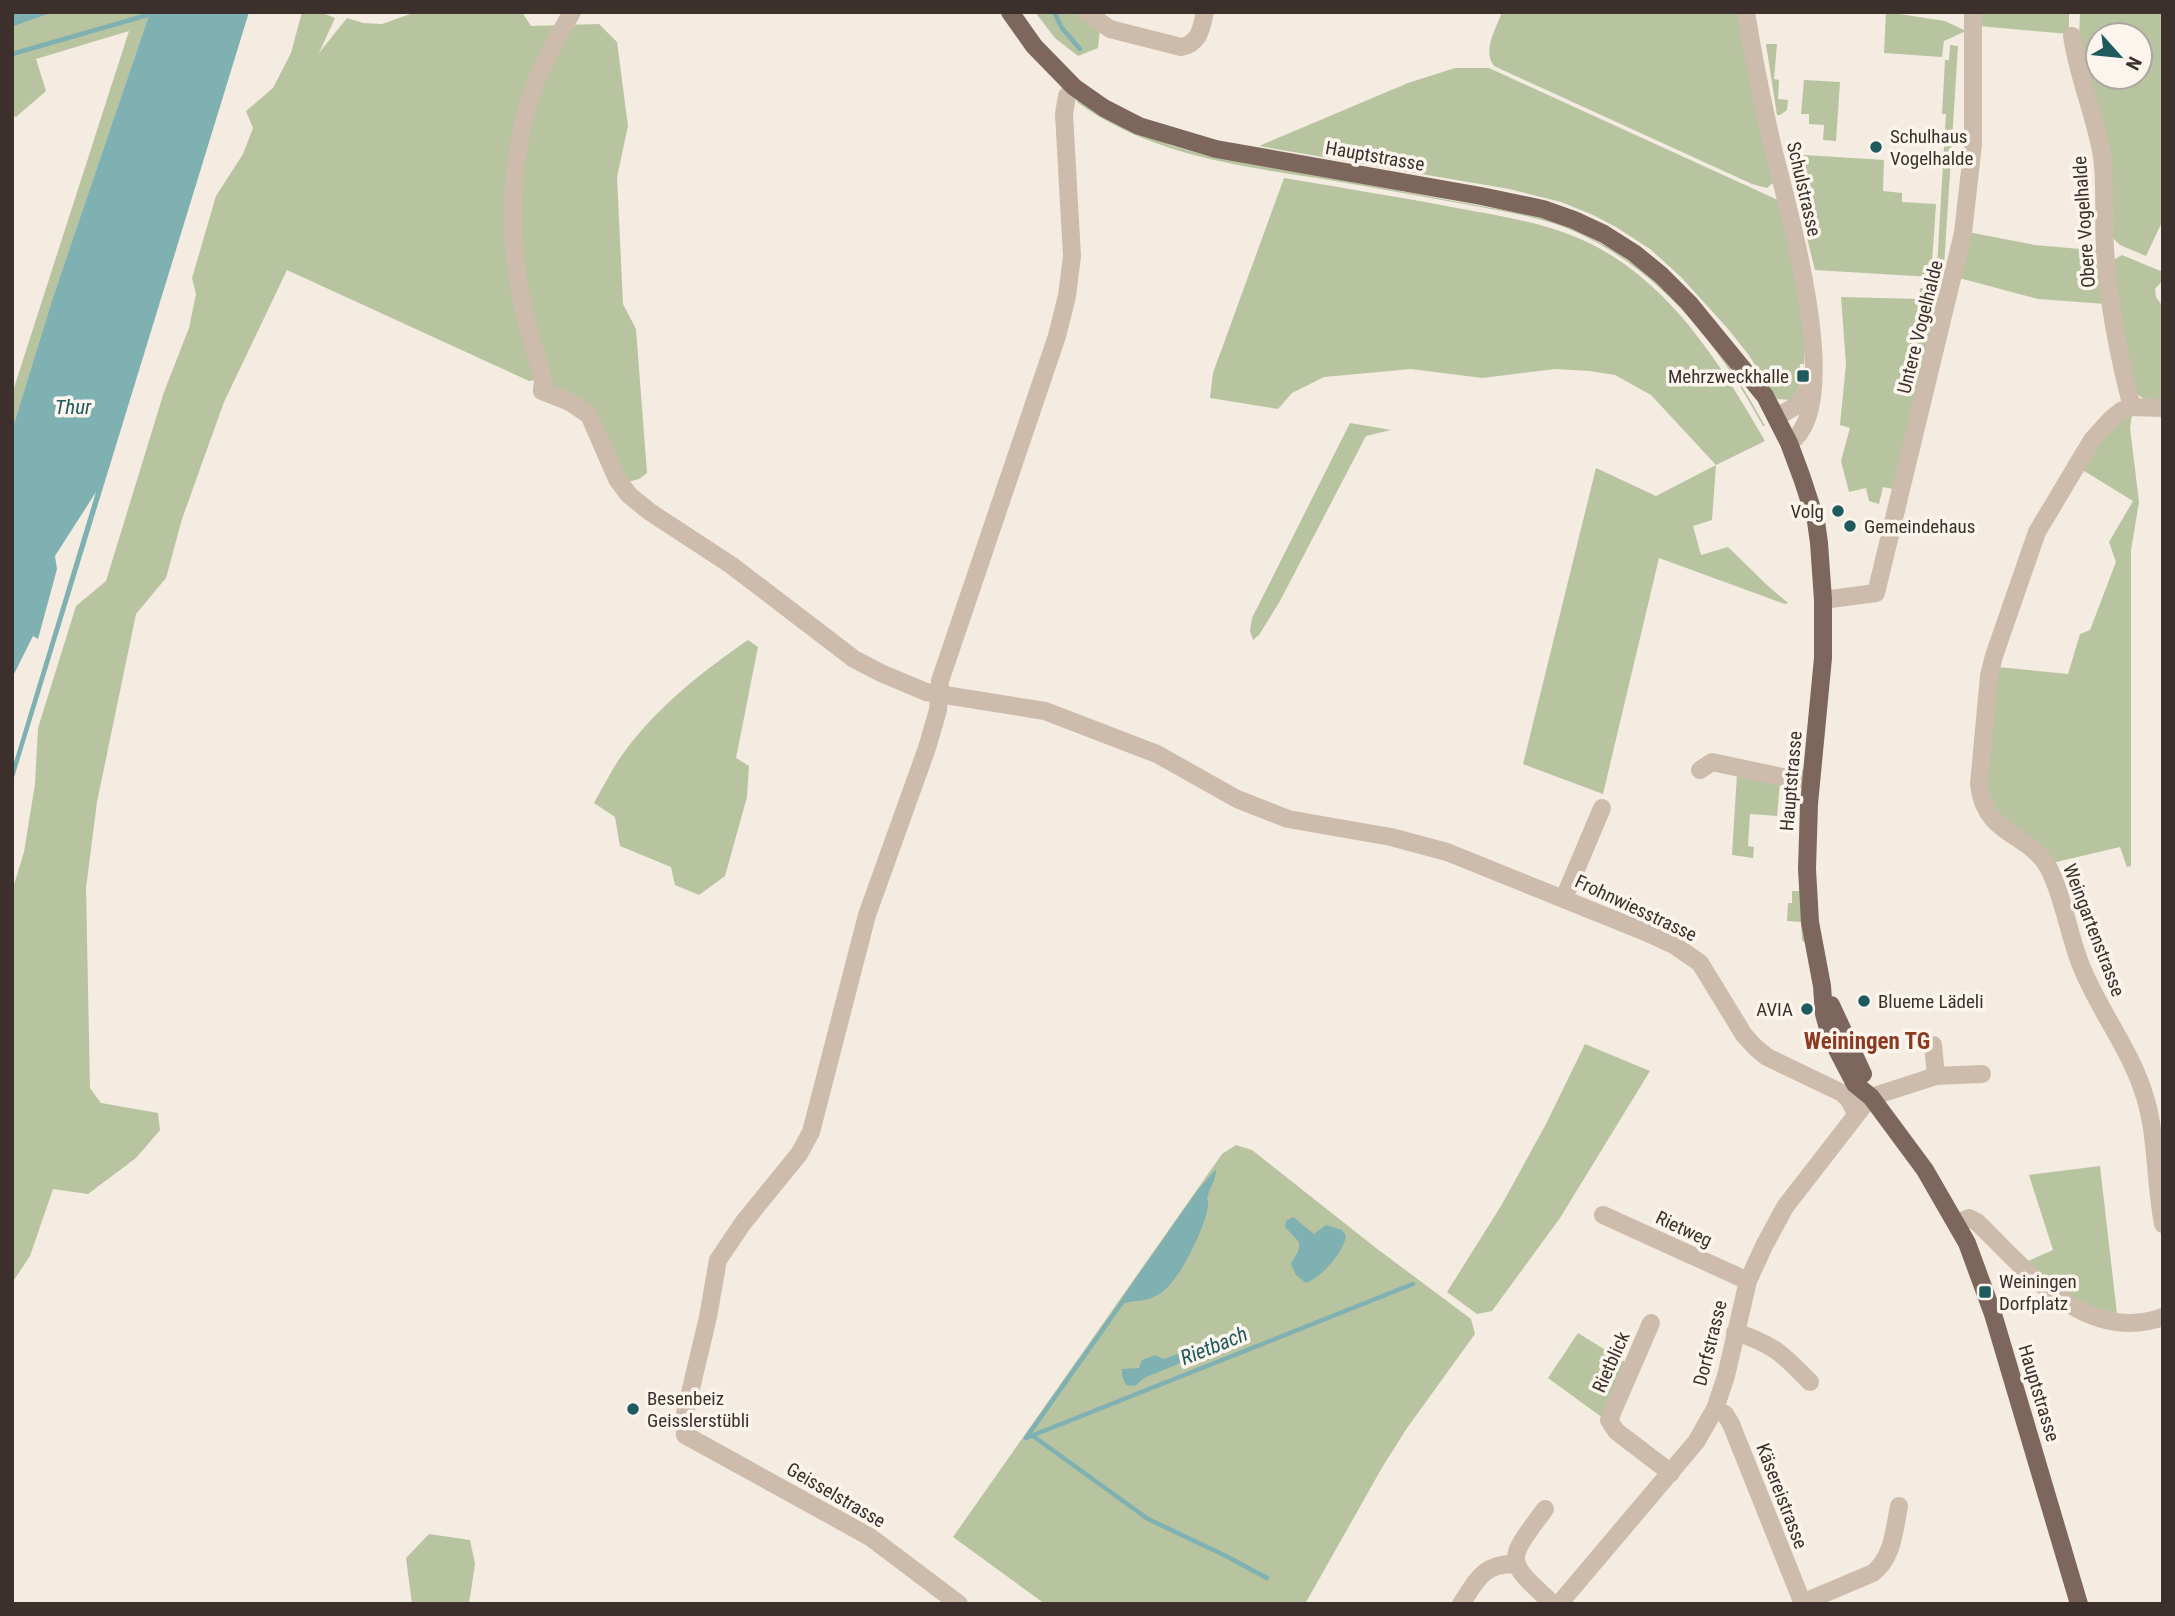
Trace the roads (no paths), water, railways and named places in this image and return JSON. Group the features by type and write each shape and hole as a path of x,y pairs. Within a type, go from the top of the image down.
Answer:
{"main road":[{"name":"Hauptstrasse","path":"1010,12 1034,46 1074,87 1104,108 1139,126 1216,149 1542,209 1604,234 1661,275 1689,303 1730,352 1779,433 1816,521 1822,579 1823,658 1811,780 1807,882 1812,934 1830,1036 1855,1084 1871,1097 1925,1170 1957,1223 1993,1314 2079,1604"}],"street":[{"name":"Frohnwiesstrasse","path":"572,12 538,76 530,100 513,204 515,252 522,300 543,380 542,391 570,402 589,415 617,479 639,504 731,565 854,659 913,687 1045,711 1157,754 1237,799 1288,819 1396,838 1447,852 1650,934 1700,963 1744,1035 1755,1047 1767,1057 1830,1087 1853,1107"},
{"path":"1086,12 1110,29 1181,47 1197,40 1205,12"},
{"name":"Schulstrasse","path":"1746,12 1812,329 1813,393 1808,415 1799,434 1779,433"},
{"name":"Untere Vogelhalde","path":"1823,600 1876,593 1963,233 1973,144 1973,12"},
{"name":"Obere Vogelhalde","path":"2072,36 2076,63 2096,127 2102,159 2105,250 2112,315 2132,407"},
{"path":"940,694 940,681 1057,336 1067,296 1072,243 1064,114 1066,96 1074,87"},
{"path":"1779,433 1807,393 1813,376"},
{"path":"2132,407 2163,408"},
{"name":"Weingartenstrasse","path":"2132,407 2110,419 2097,434 2037,532 2011,601 1992,666 1979,784 1980,799 1995,822 2032,850 2048,868 2087,982 2131,1060 2146,1100 2163,1224"},
{"name":"Geisselstrasse","path":"940,694 939,710 927,748 867,915 811,1132 799,1154 743,1223 718,1260 708,1317 686,1404 685,1435 870,1537 959,1604"},
{"path":"1700,770 1712,762 1782,777 1811,780"},
{"path":"1564,898 1602,808"},
{"path":"1933,1045 1936,1076"},
{"path":"1871,1097 1936,1076 1982,1074"},
{"name":"Dorfstrasse","path":"1559,1604 1696,1442 1715,1409 1726,1377 1748,1281 1785,1207 1853,1107 1871,1097"},
{"name":"Rietweg","path":"1603,1214 1748,1281"},
{"path":"1957,1223 1969,1218 1977,1222 2057,1298 2075,1308 2092,1315 2126,1321 2163,1317"},
{"name":"Rietblick","path":"1651,1324 1609,1420 1616,1431 1671,1473"},
{"path":"1735,1332 1772,1347 1787,1357 1810,1382"},
{"name":"Käsereistrasse","path":"1715,1409 1725,1414 1731,1424 1803,1603"},
{"path":"1803,1603 1880,1568 1890,1552 1899,1506"},
{"path":"1545,1509 1520,1542 1516,1564 1520,1574 1553,1604"},
{"path":"1461,1604 1482,1573 1493,1566 1516,1564"}],"water":[{"path":"12,12 54,12 12,27"},
{"name":"Thur","path":"150,12 249,12 12,784 12,769 96,492 55,556 57,569 38,639 33,636 12,678 12,430 53,297"},
{"path":"1216,1169 1207,1197 1208,1206 1202,1227 1176,1277 1157,1296 1125,1303 1122,1298 1197,1191"},
{"path":"1293,1217 1314,1234 1326,1225 1342,1230 1346,1236 1341,1250 1331,1264 1319,1276 1306,1283 1296,1275 1291,1264 1298,1251 1299,1242 1285,1227 1286,1221"},
{"path":"1180,1353 1187,1354 1188,1360 1144,1378 1135,1386 1126,1385 1122,1369 1139,1368 1142,1360 1155,1355 1164,1359"}],"waterway":[{"path":"12,54 158,12"},
{"path":"1054,12 1062,28 1080,49"},
{"name":"Rietbach","path":"1026,1438 1413,1284"},
{"path":"1026,1438 1123,1301"},
{"path":"1033,1436 1148,1519 1267,1578"}],"place":[{"name":"Schulhaus Vogelhalde","path":"1876,147"},
{"name":"Mehrzweckhalle","path":"1803,376"},
{"name":"Volg","path":"1838,511"},
{"name":"Gemeindehaus","path":"1850,526"},
{"name":"Blueme Lädeli","path":"1864,1001"},
{"name":"AVIA","path":"1807,1009"},
{"name":"Weiningen Dorfplatz","path":"1985,1292"},
{"name":"Besenbeiz Geisslerstübli","path":"633,1409"}],"district":[{"name":"Weiningen TG","path":"1867,1041"}]}
